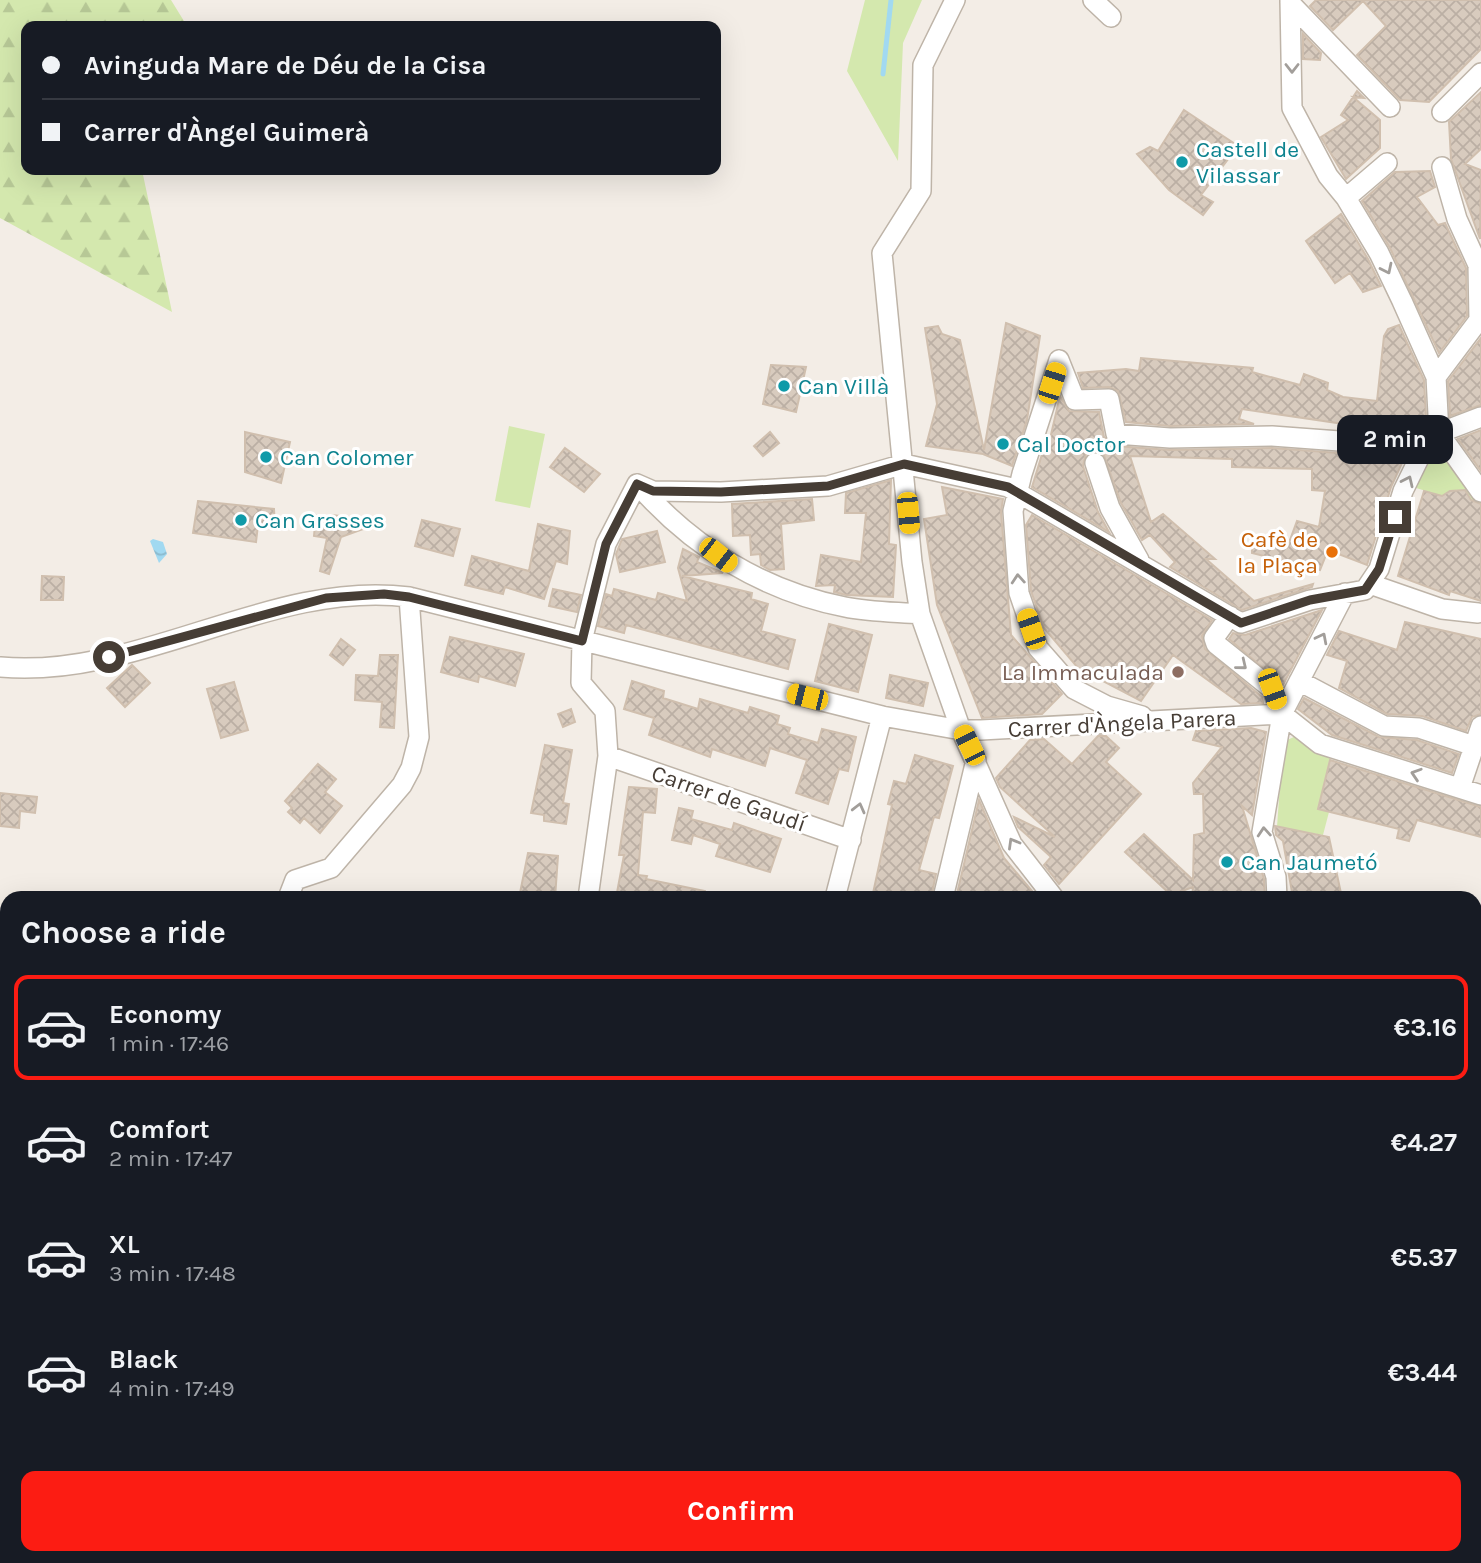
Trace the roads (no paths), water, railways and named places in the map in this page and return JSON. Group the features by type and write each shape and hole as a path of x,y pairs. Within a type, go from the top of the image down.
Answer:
{"street":[{"path":"955,0 923,65 921,191 882,253 904,464 920,614 961,730 1012,844 1049,891"},
{"path":"1093,0 1111,17"},
{"path":"637,484 653,491 721,492 828,486 904,464 1017,491 1241,623 1310,600 1342,598 1365,590 1374,577 1404,491 1433,437 1436,377 1379,253 1346,198 1328,176 1292,108 1290,2"},
{"path":"1290,2 1390,107"},
{"path":"1442,111 1481,74"},
{"path":"1346,198 1387,163"},
{"path":"1436,377 1479,320 1480,262 1457,219 1442,167"},
{"path":"1156,721 1107,706 1074,689 1038,648 1019,593 1013,511 1059,360 1075,400 1109,399 1116,433 1170,438 1272,436 1353,442 1388,433 1433,437 1481,417"},
{"path":"1433,437 1481,492"},
{"path":"1095,463 1110,508 1128,546 1143,565"},
{"path":"637,484 658,509 738,571 790,593 847,608 920,614"},
{"path":"589,891 608,756 605,711 582,683 582,641 606,544 637,484"},
{"path":"1374,577 1442,609 1478,613"},
{"name":"Carrer d'Àngela Parera","path":"0,667 29,670 83,664 326,598 384,594 409,597 882,716 961,730 1282,715"},
{"path":"291,891 295,880 331,868 402,785 411,768 419,737 409,597"},
{"path":"1277,891 1276,877 1262,832 1282,715 1342,598"},
{"path":"1230,616 1214,638 1216,644 1272,689 1282,715 1320,744 1481,795"},
{"path":"1299,681 1384,726 1419,728 1474,746"},
{"path":"837,891 882,716"},
{"path":"1460,788 1481,726"},
{"name":"Carrer de Gaudí","path":"608,756 851,840"},
{"path":"945,891 976,760"}],"water":[{"path":"153,539 163,542 167,554 159,563 150,541"}],"waterway":[{"path":"883,74 891,0"}],"place":[{"name":"Castell de Vilassar","path":"1182,162"},
{"name":"Can Villà","path":"784,386"},
{"name":"Cal Doctor","path":"1003,444"},
{"name":"Can Colomer","path":"266,457"},
{"name":"Can Grasses","path":"241,520"},
{"name":"Cafè de la Plaça","path":"1332,552"},
{"name":"La Immaculada","path":"1178,672"},
{"name":"Can Jaumetó","path":"1227,862"}]}
